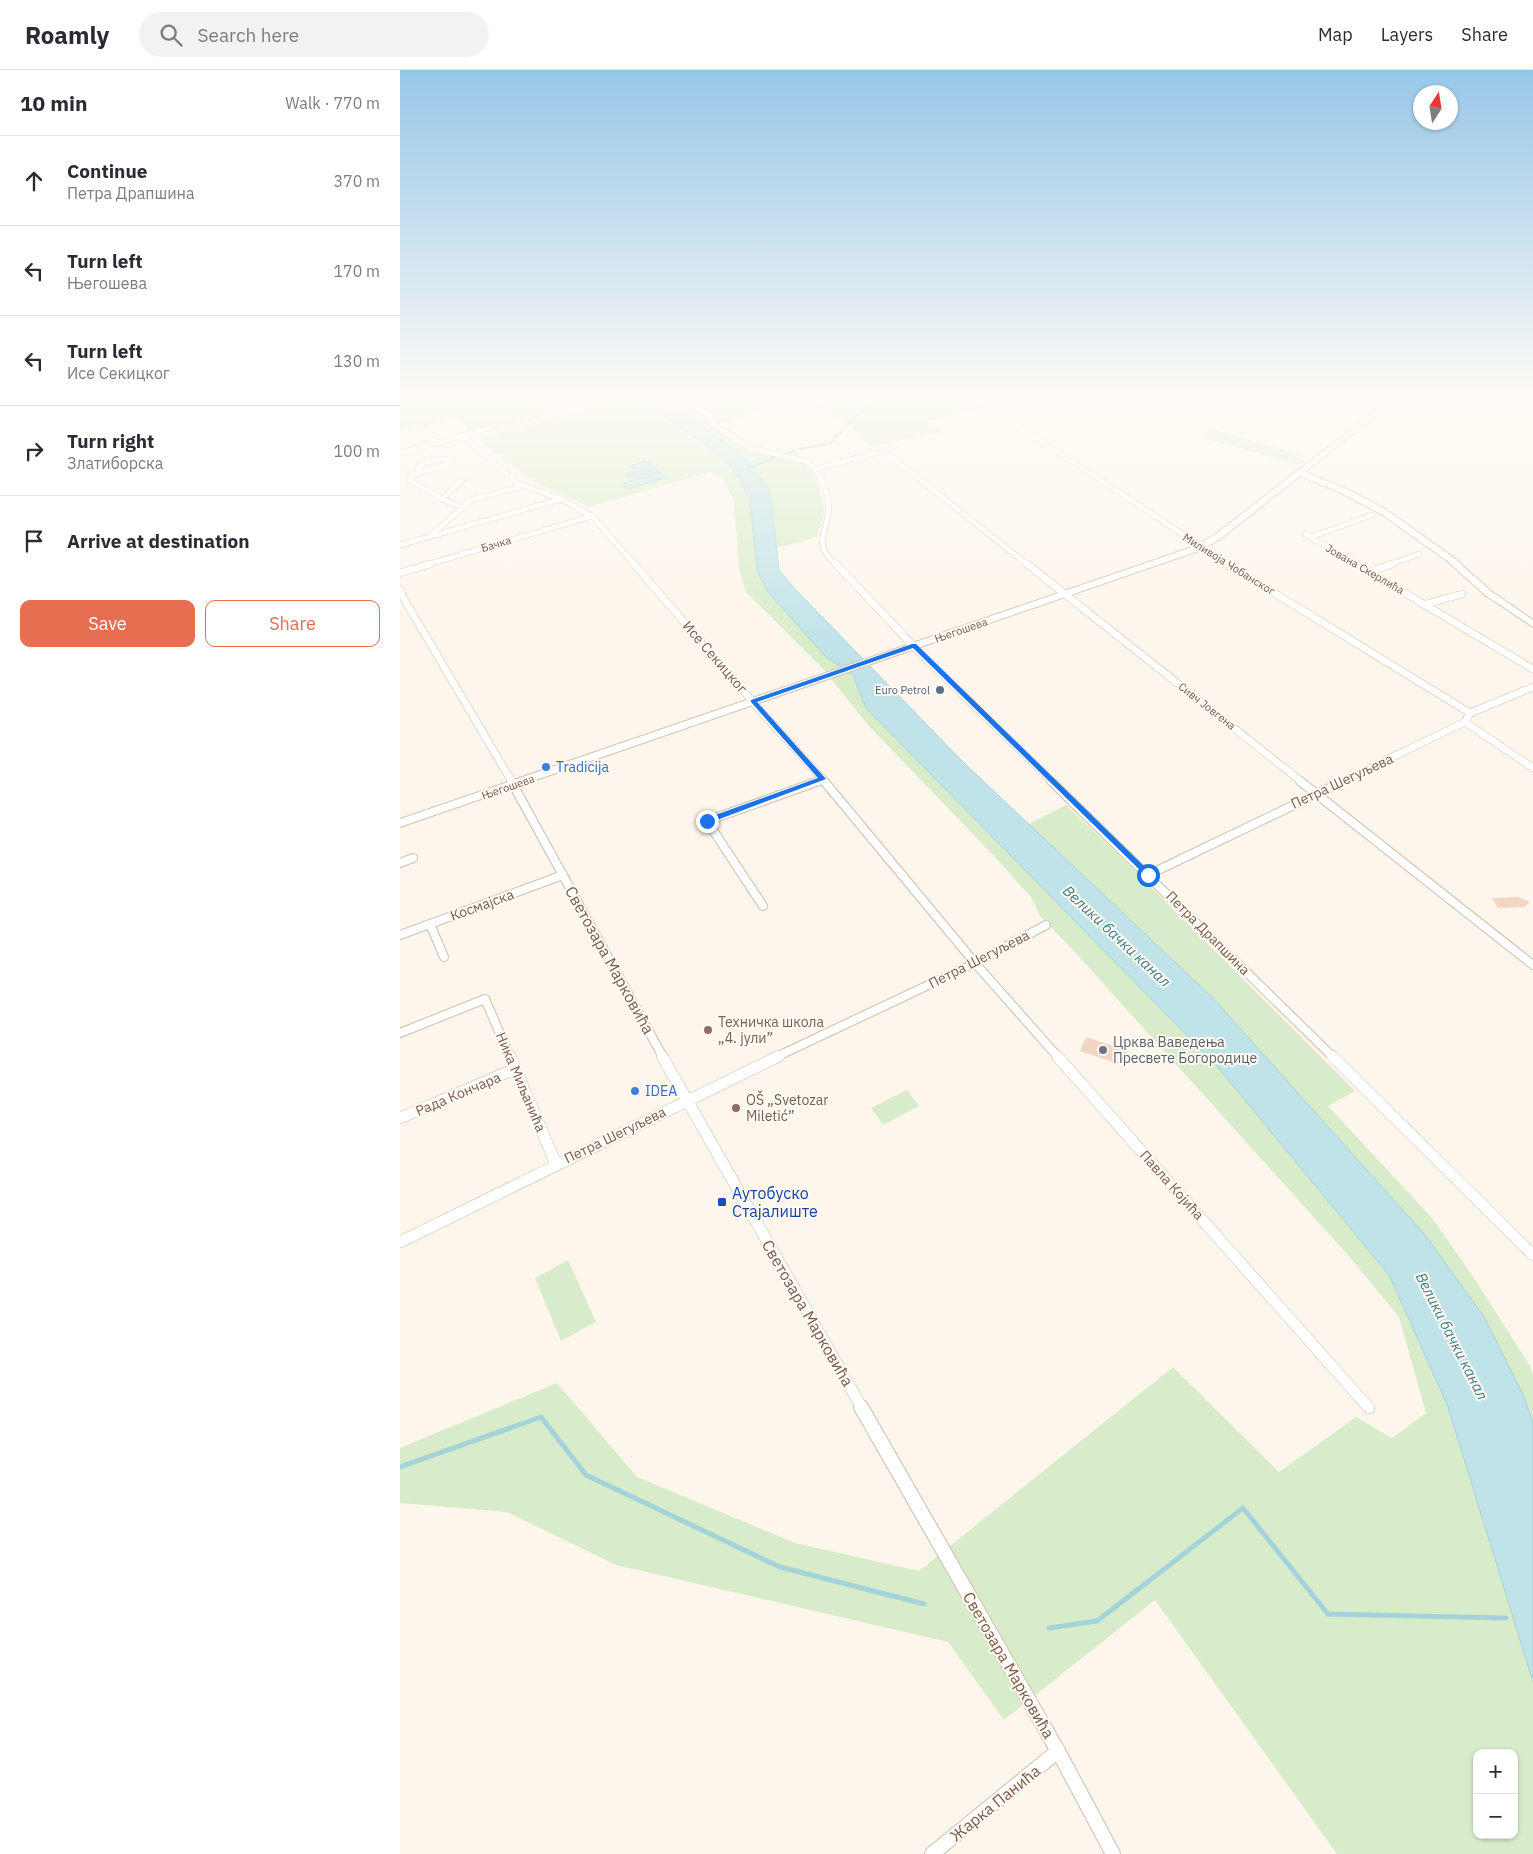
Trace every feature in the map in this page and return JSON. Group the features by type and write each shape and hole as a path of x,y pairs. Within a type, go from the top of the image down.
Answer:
{"street":[{"path":"412,478 409,480 460,507"},
{"path":"442,498 464,478"},
{"path":"513,478 522,486 561,499 590,514"},
{"name":"Петра Драпшина","path":"819,478 827,494 830,508 822,544 825,553 914,646 1533,1255"},
{"name":"Сивч Јовгена","path":"921,478 1533,965"},
{"name":"Миливоја Чобанског","path":"1098,478 1202,547 1470,713"},
{"name":"Његошева","path":"400,824 1202,547 1293,478"},
{"path":"1313,478 1344,491 1384,512 1450,558 1488,593 1533,624"},
{"path":"429,537 460,507 476,498 522,486"},
{"path":"400,545 561,499"},
{"name":"Бачка","path":"400,573 590,514"},
{"name":"Исе Секицког","path":"590,514 823,779 975,963"},
{"name":"Јована Скерлића","path":"1372,515 1308,536 1426,604 1533,669"},
{"path":"1370,572 1419,554"},
{"name":"Светозара Марковића","path":"400,592 514,785 686,1100 1058,1751 1114,1854"},
{"path":"1426,604 1462,594"},
{"path":"1533,687 1470,713 1465,722 1533,768"},
{"name":"Петра Шегуљева","path":"1148,875 1465,722"},
{"path":"763,906 707,821 823,779"},
{"path":"400,863 413,858"},
{"name":"Космајска","path":"400,936 563,875"},
{"path":"430,924 444,957"},
{"name":"Петра Шегуљева","path":"400,1242 686,1100 975,963 1046,925"},
{"name":"Павла Којића","path":"975,963 1369,1408"},
{"name":"Ника Миљанића","path":"400,1033 485,999 556,1164"},
{"name":"Рада Кончара","path":"400,1118 515,1069"},
{"name":"Жарка Панића","path":"932,1854 1058,1751"}],"green space":[{"path":"529,478 688,478 589,507"},
{"path":"720,478 739,478 750,500 756,571 825,656 853,675 866,708 1215,1064 1389,1275 1447,1404 1533,1682 1533,1854 1337,1854 1155,1600 1004,1720 948,1642 616,1565 507,1512 400,1503 400,1448 557,1383 637,1477 795,1543 919,1571 1173,1367 1279,1472 1356,1417 1392,1438 1426,1413 1399,1317 1348,1255 1074,951 1040,916 1031,897 994,856 868,725 824,670 746,592 739,568 734,502 724,481"},
{"path":"760,478 815,478 823,499 824,507 824,514 817,537 777,548 770,491"},
{"path":"1066,805 1122,858 1355,1091 1328,1106 1432,1218 1472,1275 1530,1366 1533,1375 1533,1423 1523,1394 1484,1317 1426,1236 1212,997 1029,824"},
{"path":"907,1090 919,1106 883,1125 871,1108"},
{"path":"568,1260 596,1322 561,1341 535,1278"}],"water":[{"path":"640,478 663,478 628,489 621,484"},
{"name":"Велики бачки канал","path":"760,478 770,491 779,570 794,588 964,763 1212,997 1426,1236 1484,1317 1523,1394 1533,1423 1533,1682 1447,1404 1389,1275 1215,1064 866,708 853,675 825,656 767,591 757,571 750,500 740,479"}],"building":[{"path":"1518,897 1530,902 1524,907 1498,908 1492,898"},
{"name":"Црква Ваведења Пресвете Богородице","path":"1086,1037 1125,1050 1128,1053 1126,1062 1119,1064 1080,1051"}],"waterway":[{"path":"400,1467 541,1417 586,1475 780,1567 924,1604"},
{"path":"1049,1628 1097,1621 1243,1508 1328,1614 1506,1618"}],"place":[{"name":"Euro Petrol","path":"940,690"},
{"name":"Tradicija","path":"546,767"},
{"name":"Техничка школа „4. јули”","path":"708,1030"},
{"name":"Црква Ваведења Пресвете Богородице","path":"1103,1050"},
{"name":"IDEA","path":"635,1091"},
{"name":"OŠ „Svetozar Miletić”","path":"736,1108"},
{"name":"Аутобуско Стајалиште","path":"722,1202"}],"route":[{"path":"707,821 823,779 753,701 914,646 1148,875"}]}
